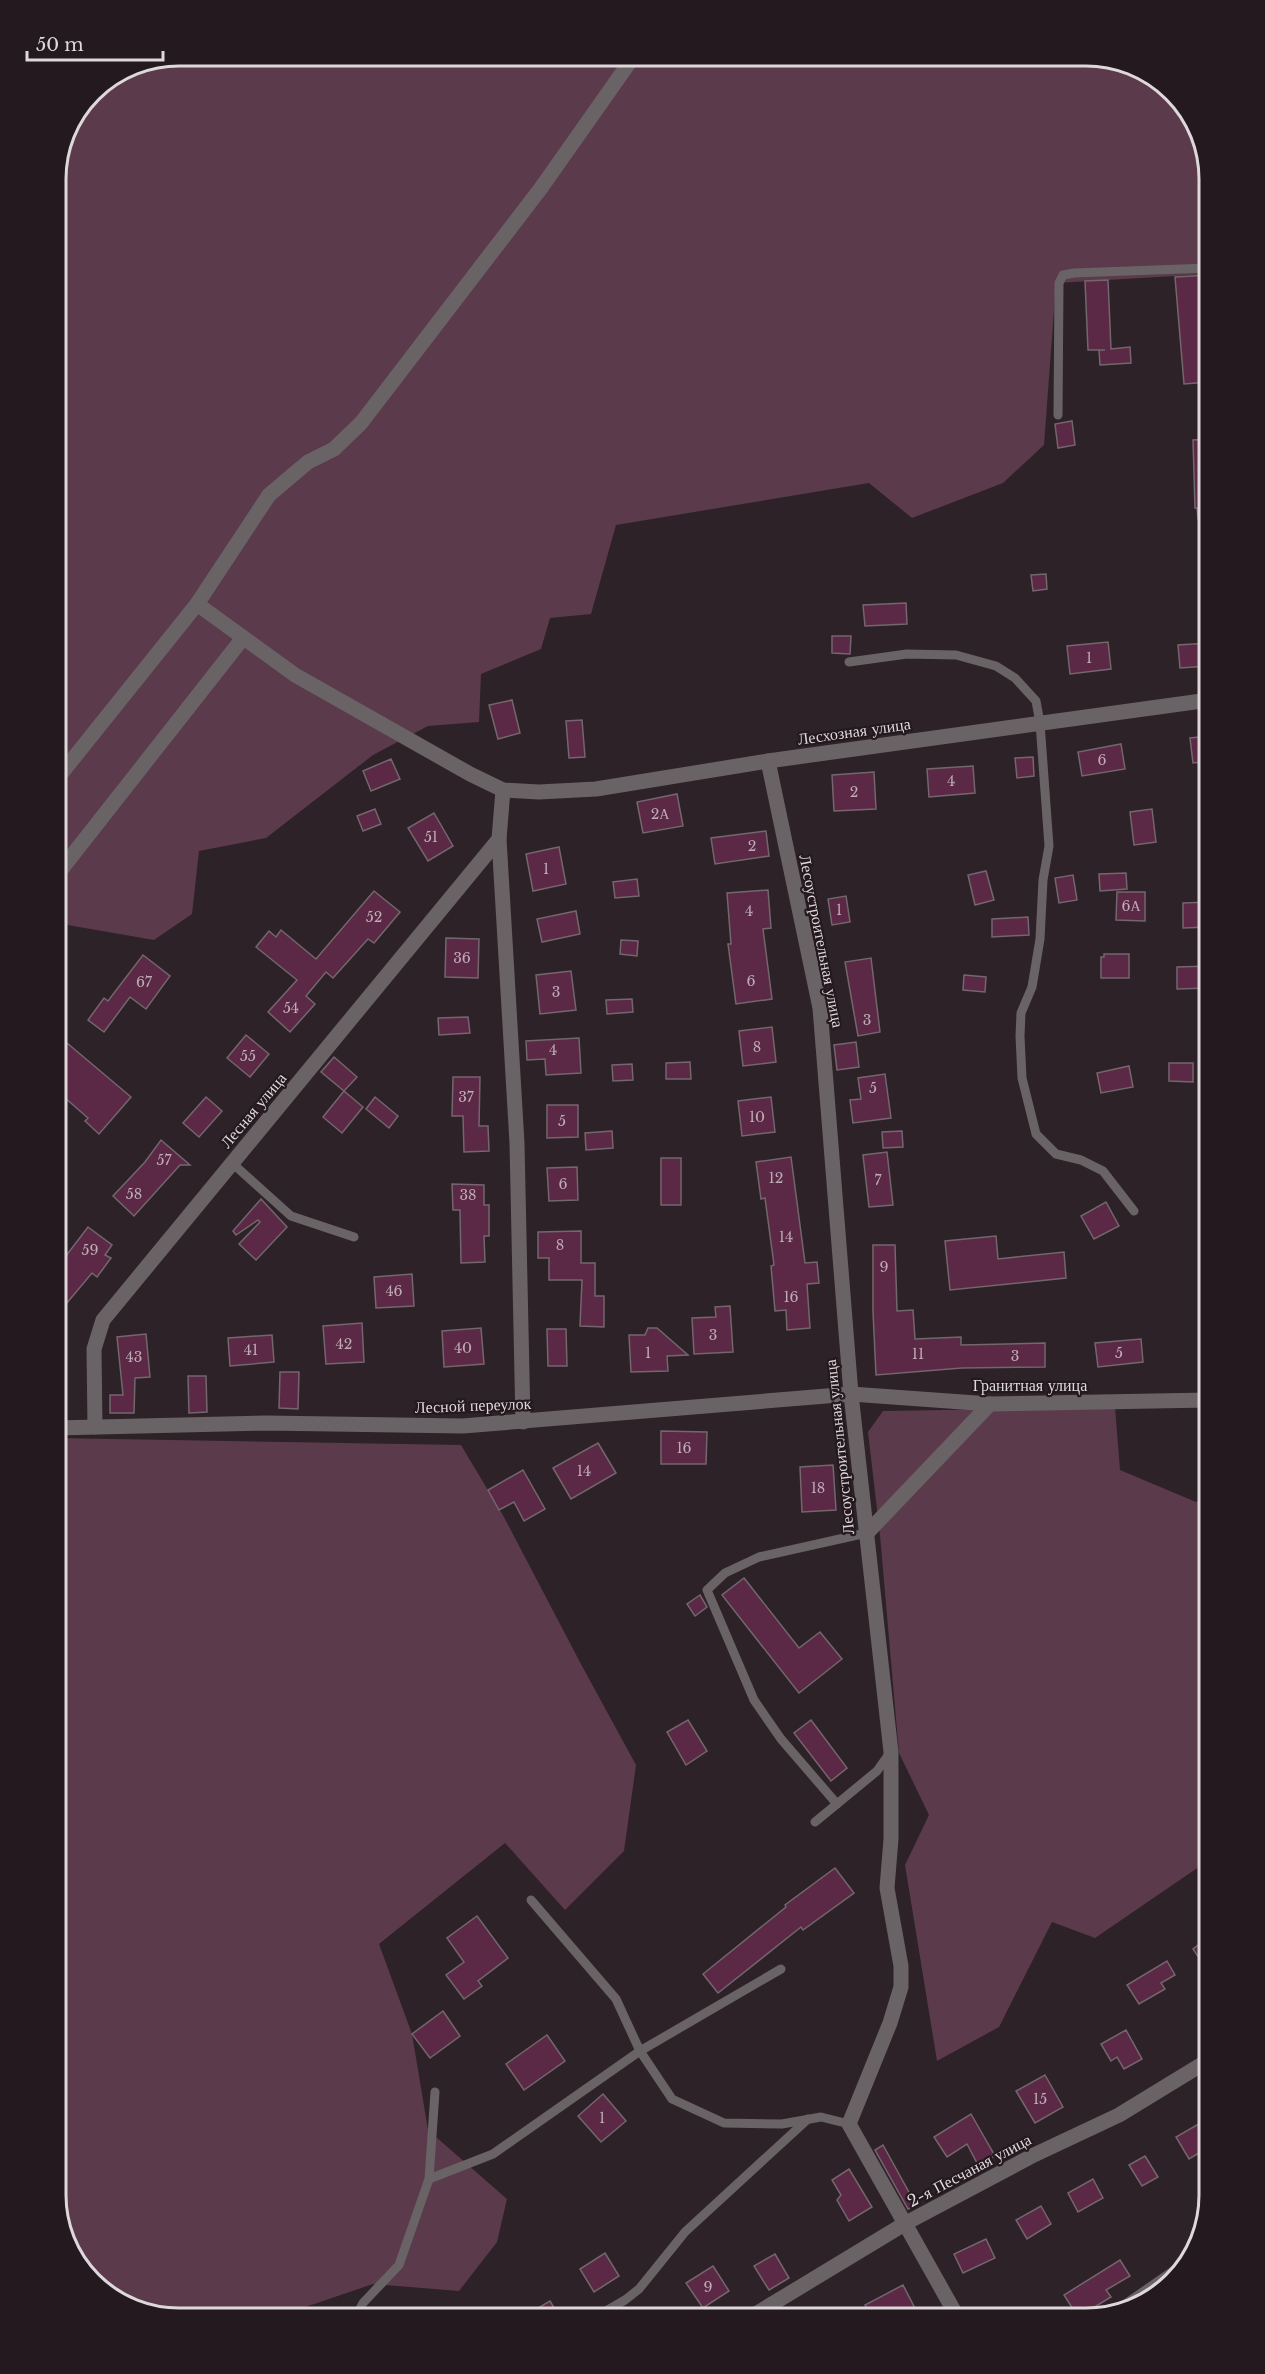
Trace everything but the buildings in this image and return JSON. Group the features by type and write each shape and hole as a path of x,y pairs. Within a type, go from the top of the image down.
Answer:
{"street":[{"path":"66,768 197,604 269,495 308,462 334,449 362,423 541,188 627,66"},
{"path":"197,604 295,675 470,774 503,790 499,839 517,1143 523,1422"},
{"path":"66,863 243,638"},
{"name":"Лесхозная улица","path":"503,790 539,792 596,789 768,761 1199,701"},
{"name":"Лесоустроительная улица","path":"768,761 819,1008 864,1534 891,1752 891,1839 887,1888 901,1966 900,1987 890,2023 849,2124"},
{"name":"Лесная улица","path":"95,1426 94,1349 103,1320 499,839"},
{"name":"Гранитная улица","path":"851,1394 990,1404 1199,1400"},
{"name":"Лесной переулок","path":"66,1427 266,1423 463,1426 851,1394"},
{"path":"864,1534 990,1404"},
{"name":"2-я Песчаная улица","path":"766,2308 906,2223 1034,2155 1119,2115 1199,2066"},
{"path":"849,2124 953,2308"}],"lane":[{"path":"1058,415 1059,283 1063,276 1074,273 1199,268"},
{"path":"849,662 907,654 956,655 996,666 1015,678 1036,701 1040,723 1049,846 1043,880 1040,939 1034,977 1021,1013 1022,1078 1036,1134 1056,1154 1081,1160 1103,1171 1134,1211"},
{"path":"232,1163 291,1216 354,1237"},
{"path":"837,1804 781,1739 754,1700 706,1590 725,1573 759,1557 864,1534"},
{"path":"815,1822 877,1771 891,1752"},
{"path":"531,1900 616,1999 640,2051 672,2099 724,2123 782,2124 821,2116 849,2124"},
{"path":"429,2179 493,2154 640,2051 781,1969"},
{"path":"361,2308 399,2265 429,2179 435,2092"},
{"path":"611,2308 639,2289 685,2232 808,2119"}],"shaded area":[{"path":"179,66 1093,66 1108,68 1136,78 1149,85 1176,110 1190,136 1197,157 1199,275 1056,283 1044,445 1003,483 912,518 869,483 616,525 591,614 550,618 541,649 481,674 479,722 428,726 373,755 266,838 199,851 192,914 154,940 66,925 66,172 70,150 81,123 99,99 110,89 150,70"},
{"path":"1115,1407 1120,1470 1196,1502 1199,1500 1199,1867 1095,1938 1052,1922 999,2027 937,2061 905,1865 929,1815 899,1753 880,1535 868,1432 883,1411"},
{"path":"66,1438 461,1445 504,1517 636,1765 624,1851 565,1910 505,1843 379,1944 412,2034 428,2130 507,2199 497,2242 459,2291 373,2284 302,2308 157,2306 129,2296 105,2280 85,2258 72,2231 66,2195"}]}
